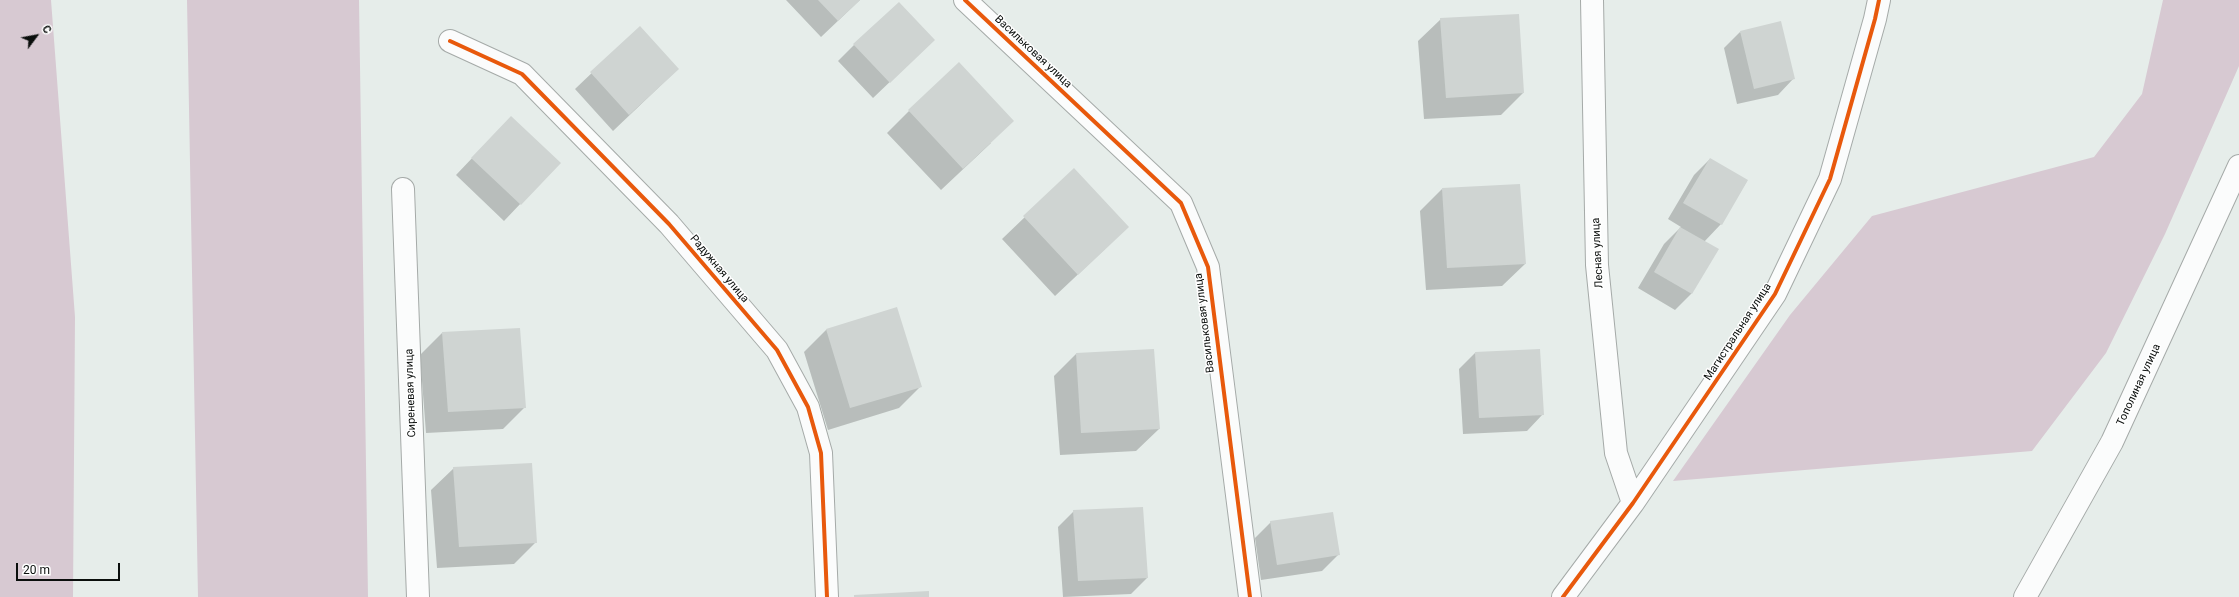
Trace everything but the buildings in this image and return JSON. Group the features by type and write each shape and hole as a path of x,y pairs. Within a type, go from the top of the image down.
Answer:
{"street":[{"name":"Васильковая улица","path":"965,0 1181,203 1208,267 1250,597"},
{"name":"Лесная улица","path":"1592,0 1597,265 1616,453 1633,503"},
{"name":"Магистральная улица","path":"1563,597 1633,503 1775,294 1830,179 1875,19 1878,0"},
{"name":"Радужная улица","path":"450,41 522,74 669,224 777,350 808,407 821,453 827,597"},
{"name":"Тополиная улица","path":"2025,597 2112,442 2239,166"},
{"name":"Сиреневая улица","path":"403,189 418,597"}],"shaded area":[{"path":"0,0 51,0 75,317 73,597 0,597"},
{"path":"187,0 359,0 368,597 198,597"},
{"path":"2163,0 2239,0 2239,66 2165,234 2106,353 2032,451 1673,481 1790,315 1872,216 2094,157 2142,94"}],"cycle path":[{"path":"965,0 1181,203 1208,267 1250,597"},
{"path":"1563,597 1633,503 1775,294 1830,179 1879,0"},
{"path":"450,41 522,74 669,224 777,350 808,407 821,453 827,597"}]}
